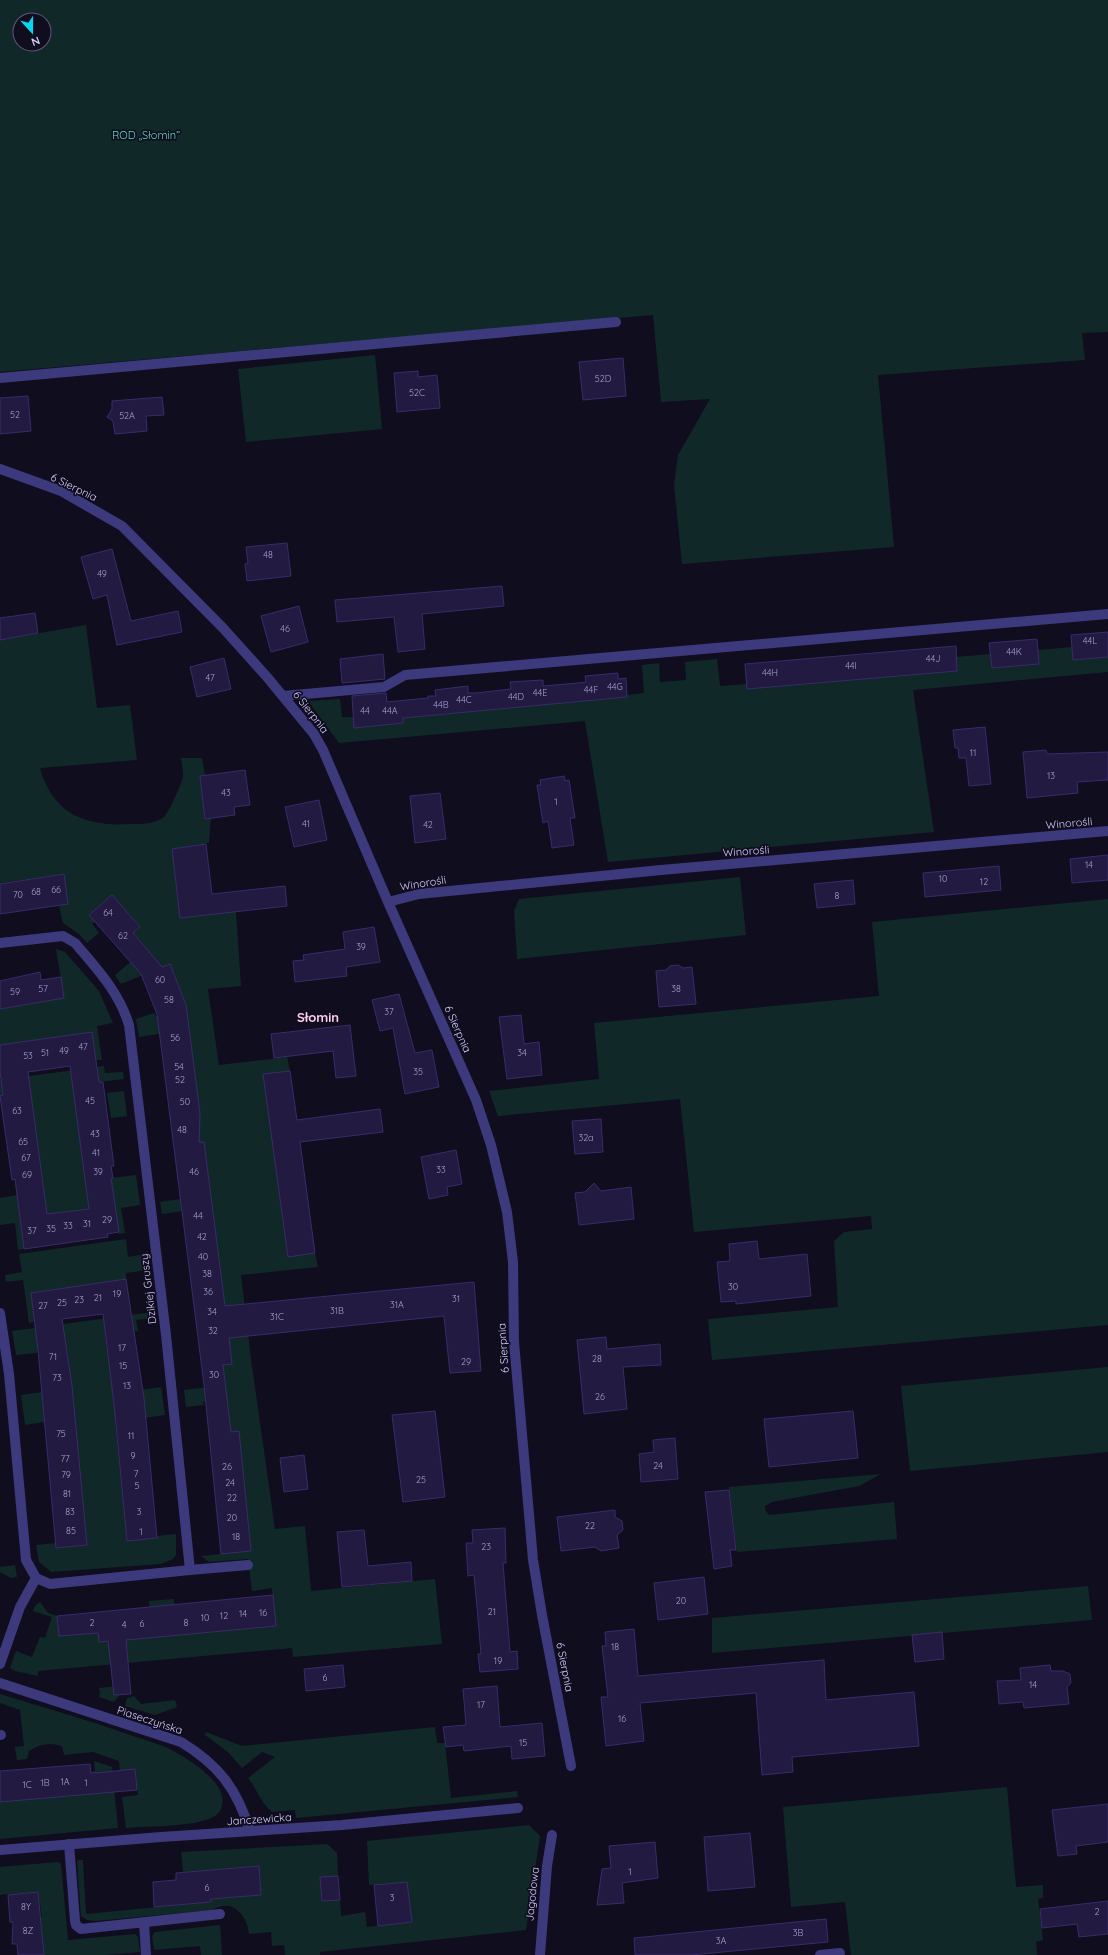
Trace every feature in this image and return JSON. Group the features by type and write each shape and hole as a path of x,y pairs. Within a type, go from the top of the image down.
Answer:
{"street":[{"path":"0,378 616,322"},
{"name":"6 Sierpnia","path":"0,469 60,491 122,526 224,628 314,734 323,750 388,902 476,1100 491,1145 507,1212 513,1262 514,1342 533,1560 571,1766"},
{"path":"283,696 384,688 405,675 1108,614"},
{"name":"Winorośli","path":"388,902 419,894 661,870 1108,831"},
{"name":"Dzikiej Gruszy","path":"0,944 52,936 68,938 75,943 110,985 124,1009 127,1019 166,1335 190,1570"},
{"path":"0,1312 9,1374 26,1560 36,1578 50,1584 248,1565"},
{"path":"0,1664 20,1607 36,1578"},
{"name":"Piaseczyńska","path":"0,1683 181,1742 198,1752 218,1770 229,1784 244,1812 250,1831"},
{"name":"Janczewicka","path":"0,1850 349,1825 518,1808"},
{"name":"Jagodowa","path":"540,1955 547,1866 552,1835"},
{"path":"69,1844 76,1925 81,1928 86,1929 220,1914"},
{"path":"144,1922 146,1955"},
{"path":"820,1955 840,1953"}],"green space":[{"name":"ROD „Słomin”","path":"0,0 1108,0 1108,332 1082,333 1085,360 878,375 894,547 682,564 674,485 678,455 710,399 661,402 653,315 0,372"},
{"path":"375,355 382,429 246,442 238,369"},
{"path":"86,625 97,708 130,705 137,760 40,768 46,784 54,797 63,807 74,815 87,820 116,824 148,823 157,821 164,817 172,804 183,776 181,758 202,758 205,775 200,776 205,819 211,818 209,843 172,849 180,918 236,912 241,986 208,989 219,1065 287,1057 290,1071 264,1074 288,1256 315,1253 318,1267 241,1275 251,1359 275,1529 305,1526 311,1591 435,1579 442,1644 293,1657 292,1648 38,1671 38,1676 15,1671 10,1668 16,1651 32,1657 40,1637 45,1638 52,1617 33,1611 35,1606 40,1602 48,1613 57,1616 59,1633 69,1632 69,1635 98,1633 99,1642 152,1637 149,1601 174,1599 177,1635 275,1625 272,1588 252,1591 248,1559 209,1562 201,1556 251,1551 239,1431 230,1432 226,1399 203,1402 204,1405 186,1407 184,1390 225,1385 223,1365 232,1363 212,1207 162,1214 160,1202 180,1199 209,1184 204,1142 194,1143 200,1112 189,1029 139,1037 136,1019 154,1013 156,1016 186,1004 170,964 121,984 115,975 146,949 133,933 140,927 112,895 89,915 95,921 92,924 99,933 87,943 79,934 63,923 59,906 68,904 64,874 0,883 0,640"},
{"path":"1072,647 1073,660 1108,657 1108,672 913,690 934,832 608,862 585,721 339,743 308,701 340,699 342,717 353,717 355,728 403,723 402,718 627,697 627,695 644,693 642,665 659,663 660,682 686,680 685,662 717,659 720,686 747,684 748,689 957,671 956,657 990,654 992,668 1039,664 1038,650"},
{"path":"740,877 746,935 517,959 514,911 519,899"},
{"path":"1108,899 1108,1325 712,1360 708,1319 838,1307 834,1241 844,1232 872,1229 871,1216 694,1232 680,1099 498,1116 489,1091 599,1079 594,1023 879,996 872,922"},
{"path":"56,949 65,952 99,991 113,1023 97,1026 102,1060 96,1060 52,1038 0,1045 0,1009 64,998"},
{"path":"104,1066 105,1073 123,1072 124,1079 83,1084 85,1181 136,1175 140,1205 121,1208 125,1233 119,1234 115,1205 20,1218 24,1249 18,1250 15,1223 0,1225 0,1198 17,1195 16,1191 44,1187 32,1105 20,1093 0,1096 0,1080"},
{"path":"124,1091 127,1116 111,1118 107,1093"},
{"path":"126,1239 128,1257 145,1254 147,1270 126,1273 126,1279 31,1293 34,1320 33,1322 29,1323 23,1280 6,1282 5,1275 22,1272 19,1254"},
{"path":"152,1312 153,1318 136,1320 138,1331 105,1336 113,1394 161,1387 165,1415 115,1422 127,1541 157,1538 157,1536 176,1534 176,1555 173,1559 161,1564 51,1572 39,1562 36,1545 56,1543 57,1548 87,1545 75,1425 45,1428 44,1422 25,1425 21,1395 42,1392 42,1395 72,1392 67,1348 37,1350 37,1353 16,1355 12,1331"},
{"path":"1108,1367 1108,1452 910,1471 901,1386"},
{"path":"881,1474 859,1486 772,1502 765,1506 765,1510 769,1515 894,1502 897,1539 737,1552 729,1487"},
{"path":"15,1565 17,1577 11,1578 0,1572 0,1567"},
{"path":"1088,1586 1092,1620 712,1653 712,1618"},
{"path":"130,1685 131,1688 124,1690 114,1702 99,1697 99,1688"},
{"path":"0,1694 95,1723 170,1749 201,1769 215,1782 222,1797 221,1809 218,1814 213,1817 195,1823 171,1826 126,1828 122,1797 138,1795 135,1769 120,1771 119,1761 93,1752 64,1755 62,1746 53,1744 45,1744 37,1747 29,1751 27,1759 17,1760 15,1747 24,1746 20,1710 0,1703"},
{"path":"134,1696 141,1704 175,1700 177,1707 155,1715 125,1706 127,1698"},
{"path":"435,1727 437,1743 445,1743 451,1798 517,1791 518,1797 296,1818 295,1810 272,1812 264,1804 248,1778 275,1757 262,1752 242,1768 229,1753 205,1735 206,1732 242,1746"},
{"path":"94,1761 112,1767 118,1828 0,1839 0,1802 97,1793"},
{"path":"1007,1787 1016,1887 1043,1885 1043,1898 1038,1899 1043,1940 1036,1942 1037,1955 851,1955 845,1902 791,1907 783,1807"},
{"path":"529,1825 540,1836 526,1930 320,1952 320,1955 285,1955 284,1945 272,1946 271,1932 249,1934 248,1927 242,1914 232,1907 226,1906 212,1910 96,1921 87,1920 81,1916 78,1860 83,1860 86,1914 211,1902 211,1899 261,1895 259,1866 183,1872 181,1852 327,1844 337,1853 338,1876 320,1877 322,1901 340,1900 341,1916 365,1912 367,1927 411,1922 407,1882 369,1885 367,1841"},
{"path":"58,1862 61,1864 68,1940 135,1934 138,1937 140,1952 106,1955 44,1955 42,1942 44,1940 42,1940 40,1918 42,1917 38,1892 0,1895 0,1867"},
{"path":"220,1925 222,1955 201,1955 200,1946 154,1950 152,1936 155,1932"}],"building":[{"path":"623,358 626,396 583,400 579,362"},
{"path":"418,371 418,377 437,375 440,408 397,412 394,373"},
{"path":"28,396 31,431 0,434 0,398"},
{"path":"162,397 164,415 146,416 147,431 115,434 113,421 107,417 112,409 112,401"},
{"path":"287,543 291,576 247,581 245,564 248,563 246,547"},
{"path":"112,549 131,621 178,611 182,632 117,645 107,595 93,599 81,557"},
{"path":"502,586 504,606 422,614 425,649 398,652 394,617 337,622 335,600"},
{"path":"299,606 308,642 271,652 261,616"},
{"path":"35,613 38,633 0,640 0,618"},
{"path":"1108,632 1108,657 1073,660 1071,635"},
{"path":"1037,639 1039,664 992,668 989,643"},
{"path":"956,646 957,671 747,689 745,664"},
{"path":"383,654 385,679 342,683 340,659"},
{"path":"224,658 231,689 197,697 190,667"},
{"path":"618,673 618,679 626,678 627,697 403,718 403,723 354,728 352,696 386,693 387,702 436,696 435,690 468,686 468,693 476,693 511,689 510,682 543,680 543,686 586,682 585,676"},
{"path":"985,727 991,784 969,786 966,758 959,758 958,748 955,748 953,730"},
{"path":"1046,750 1047,754 1108,752 1108,780 1077,782 1078,793 1027,798 1023,752"},
{"path":"245,770 250,805 234,807 235,815 205,819 200,776"},
{"path":"564,776 565,781 569,780 575,818 570,818 574,845 552,848 548,821 543,823 537,785 541,785 540,780"},
{"path":"440,793 446,839 415,843 410,796"},
{"path":"319,800 327,840 294,847 285,807"},
{"path":"206,844 212,894 285,886 287,906 180,918 172,849"},
{"path":"1108,855 1108,880 1072,883 1070,859"},
{"path":"999,866 1001,890 925,897 923,873"},
{"path":"64,874 68,904 0,914 0,884"},
{"path":"853,880 855,904 817,908 814,884"},
{"path":"112,895 140,927 133,933 162,967 170,964 186,1005 200,1113 199,1142 204,1142 225,1306 474,1282 481,1371 450,1373 444,1316 229,1338 232,1364 223,1365 231,1432 239,1431 251,1551 221,1554 204,1385 157,1014 141,974 89,915"},
{"path":"374,927 380,962 346,967 347,976 295,982 293,961 304,960 303,955 345,949 343,932"},
{"path":"678,965 683,968 692,967 696,1004 659,1007 656,971 666,970 670,966"},
{"path":"40,972 41,980 61,977 64,998 0,1009 0,981"},
{"path":"399,994 415,1053 432,1050 439,1087 405,1094 393,1028 380,1031 372,1000"},
{"path":"521,1015 524,1044 539,1042 542,1075 507,1079 499,1017"},
{"path":"350,1025 356,1076 336,1078 333,1051 274,1058 271,1034"},
{"path":"92,1032 99,1082 103,1082 114,1166 111,1166 113,1178 111,1178 119,1232 107,1234 108,1237 24,1249 15,1179 12,1180 0,1096 3,1095 0,1071 0,1045","holes":["70,1066 89,1209 47,1214 28,1072"]},
{"path":"290,1071 297,1120 380,1109 383,1132 300,1142 315,1253 288,1257 263,1074"},
{"path":"601,1119 603,1152 575,1154 572,1121"},
{"path":"456,1150 462,1184 447,1187 448,1195 429,1199 421,1157"},
{"path":"594,1183 601,1191 631,1187 634,1219 579,1225 575,1193 585,1192"},
{"path":"757,1241 759,1259 807,1254 811,1296 736,1304 736,1301 721,1302 717,1262 730,1261 729,1244"},
{"path":"126,1279 144,1398 157,1538 127,1541 114,1404 103,1314 62,1319 72,1386 87,1545 56,1548 38,1350 31,1293"},
{"path":"606,1337 607,1349 660,1344 661,1365 623,1367 627,1409 584,1414 577,1340"},
{"path":"435,1411 445,1497 403,1502 392,1415"},
{"path":"853,1411 858,1458 769,1467 764,1419"},
{"path":"675,1438 678,1479 641,1482 639,1454 654,1452 653,1440"},
{"path":"304,1455 308,1489 284,1492 280,1458"},
{"path":"729,1490 736,1550 730,1550 732,1566 714,1569 705,1492"},
{"path":"615,1510 615,1517 622,1521 623,1530 617,1535 619,1548 601,1551 595,1547 561,1551 557,1517"},
{"path":"505,1528 506,1563 503,1563 510,1652 517,1651 518,1669 480,1672 478,1654 481,1654 474,1575 468,1576 466,1543 473,1543 472,1530"},
{"path":"364,1530 368,1566 411,1562 412,1581 342,1587 337,1532"},
{"path":"704,1577 708,1614 658,1620 654,1583"},
{"path":"273,1595 276,1626 126,1640 131,1694 114,1695 108,1641 99,1642 98,1633 59,1636 57,1616"},
{"path":"634,1629 638,1676 824,1660 826,1700 914,1692 919,1746 792,1757 793,1772 762,1775 756,1693 640,1703 644,1741 606,1746 601,1697 608,1697 602,1646 606,1646 605,1632"},
{"path":"942,1632 944,1659 915,1662 912,1635"},
{"path":"343,1665 345,1687 306,1691 304,1669"},
{"path":"1050,1665 1051,1671 1063,1671 1070,1674 1071,1683 1067,1687 1069,1704 1024,1708 1023,1702 999,1704 997,1681 1021,1680 1020,1668"},
{"path":"497,1686 500,1727 542,1723 545,1756 512,1759 511,1746 464,1751 463,1745 446,1747 443,1727 466,1725 463,1689"},
{"path":"90,1764 91,1773 135,1769 137,1790 0,1802 0,1771"},
{"path":"1108,1804 1108,1842 1076,1846 1077,1854 1058,1856 1052,1810"},
{"path":"750,1833 755,1887 708,1891 704,1837"},
{"path":"655,1842 658,1878 622,1883 624,1903 597,1905 602,1869 611,1868 609,1846"},
{"path":"259,1866 261,1895 211,1899 211,1902 154,1907 153,1882 176,1880 176,1873"},
{"path":"338,1876 340,1900 322,1901 320,1877"},
{"path":"407,1882 412,1922 378,1926 374,1885"},
{"path":"38,1892 44,1955 18,1955 17,1944 12,1944 13,1922 10,1922 8,1895"},
{"path":"1108,1901 1108,1934 1079,1937 1077,1924 1042,1928 1040,1909"},
{"path":"826,1919 828,1942 691,1955 635,1955 634,1938"}],"district":[{"name":"Słomin","path":"318,1017"}]}
